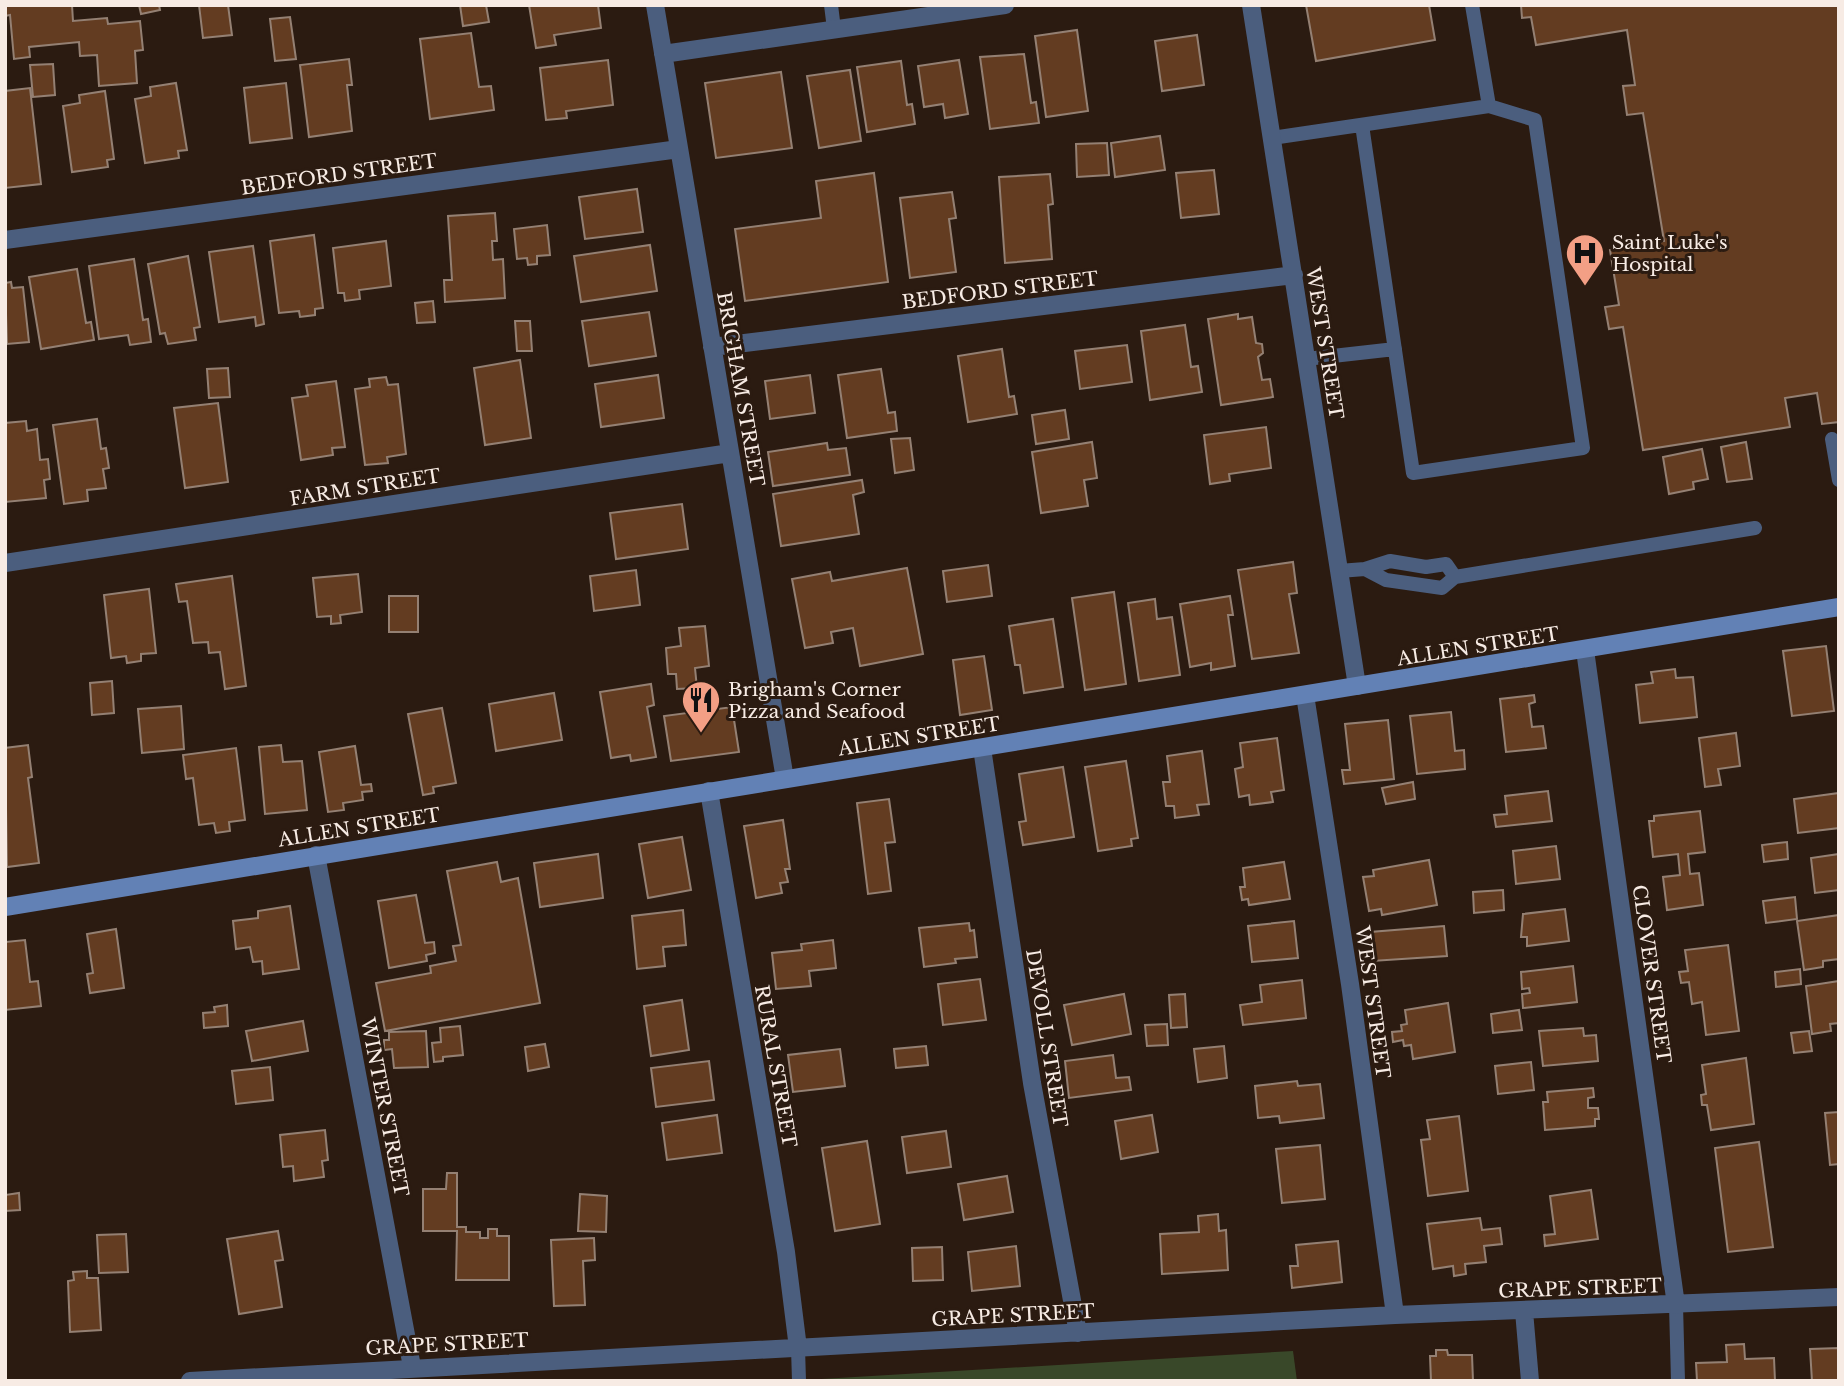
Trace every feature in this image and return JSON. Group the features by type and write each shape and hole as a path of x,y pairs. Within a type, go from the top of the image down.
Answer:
{"street":[{"name":"BRIGHAM STREET","path":"655,5 785,779"},
{"path":"663,54 1005,5"},
{"name":"WEST STREET","path":"1251,5 1357,687"},
{"name":"BEDFORD STREET","path":"5,240 679,149"},
{"name":"BEDFORD STREET","path":"712,346 1294,275"},
{"name":"FARM STREET","path":"5,563 730,453"},
{"name":"ALLEN STREET","path":"5,907 1839,607"},
{"name":"CLOVER STREET","path":"1585,650 1675,1305"},
{"name":"WEST STREET","path":"1305,695 1350,984 1395,1315"},
{"name":"DEVOLL STREET","path":"982,748 1032,1083 1078,1333"},
{"name":"RURAL STREET","path":"709,792 786,1252 797,1348"},
{"name":"WINTER STREET","path":"316,855 412,1367"},
{"name":"GRAPE STREET","path":"190,1381 1395,1315 1839,1297"},
{"path":"1524,1311 1530,1381"}],"lane":[{"path":"831,5 834,29"},
{"path":"1472,5 1489,106"},
{"path":"1272,138 1489,106 1535,120 1583,448 1413,473 1362,125"},
{"path":"1306,359 1395,349"},
{"path":"1832,439 1839,480"},
{"path":"1365,569 1386,580 1442,588 1455,577 1755,528"},
{"path":"1339,572 1365,569 1390,561 1426,567 1446,564 1455,577"},
{"path":"1675,1305 1678,1381"},
{"path":"797,1348 799,1381"}],"green space":[{"path":"1293,1351 1297,1381 788,1381"}],"building":[{"path":"5,5 72,5 73,21 107,18 108,24 140,21 143,50 135,51 137,83 99,86 97,55 80,56 79,42 29,47 30,57 14,59 10,15 5,16"},
{"path":"139,5 159,5 160,10 141,14"},
{"path":"199,5 228,5 232,35 203,38"},
{"path":"460,5 486,5 489,22 463,26"},
{"path":"529,5 598,5 601,28 554,35 556,45 536,48"},
{"path":"1306,5 1429,5 1435,40 1316,61"},
{"path":"1521,5 1839,5 1839,422 1822,424 1817,393 1785,398 1790,427 1643,450 1623,327 1609,329 1605,307 1619,305 1610,250 1664,241 1643,113 1627,115 1623,86 1635,85 1627,30 1536,45 1531,17 1522,18"},
{"path":"290,17 296,59 275,61 270,19"},
{"path":"1077,30 1088,111 1046,117 1035,36"},
{"path":"471,33 479,87 491,86 494,110 430,119 420,39"},
{"path":"1197,35 1204,85 1162,91 1155,41"},
{"path":"1024,54 1031,103 1036,102 1039,123 990,129 980,57"},
{"path":"349,59 352,85 347,85 352,131 309,137 300,65"},
{"path":"608,60 613,105 566,111 567,118 546,120 540,68"},
{"path":"959,60 968,114 945,118 943,104 924,107 918,66"},
{"path":"901,61 907,105 912,104 915,124 867,132 857,67"},
{"path":"53,64 55,95 33,97 30,65"},
{"path":"850,70 861,141 819,148 807,76"},
{"path":"781,72 792,148 716,158 705,83"},
{"path":"176,83 187,150 178,151 179,158 145,163 135,99 151,96 150,87"},
{"path":"286,83 292,138 250,143 244,88"},
{"path":"30,88 41,184 5,188 5,91"},
{"path":"105,91 114,159 107,160 108,167 72,172 63,106 80,103 79,95"},
{"path":"1160,136 1165,170 1115,177 1111,143"},
{"path":"1107,143 1109,175 1077,177 1076,144"},
{"path":"1214,170 1219,214 1181,218 1176,173"},
{"path":"874,173 888,282 745,301 735,229 821,218 816,181"},
{"path":"1050,174 1053,204 1048,205 1052,259 1005,263 999,177"},
{"path":"637,189 643,232 585,239 579,197"},
{"path":"952,192 956,218 949,219 956,272 910,278 900,198"},
{"path":"495,213 497,241 492,241 493,260 503,259 505,298 445,302 444,280 452,280 448,216"},
{"path":"547,225 550,255 537,256 537,264 528,265 527,258 517,259 514,229"},
{"path":"314,235 323,308 315,309 315,315 300,317 299,311 279,313 270,241"},
{"path":"386,241 391,286 359,290 360,299 345,301 344,293 338,293 333,248"},
{"path":"650,245 657,291 581,302 574,256"},
{"path":"253,246 264,324 256,326 255,317 219,322 209,252"},
{"path":"188,256 200,327 194,328 196,340 168,344 165,333 160,334 148,264"},
{"path":"134,259 143,320 148,319 151,342 130,345 128,335 99,339 89,266"},
{"path":"77,269 86,323 91,322 94,340 41,349 29,277"},
{"path":"11,282 12,288 23,287 29,342 7,344 5,283"},
{"path":"433,301 435,322 417,323 415,303"},
{"path":"649,312 656,356 589,366 582,321"},
{"path":"1238,314 1238,319 1252,317 1256,343 1262,344 1263,353 1258,357 1262,380 1270,379 1273,397 1221,405 1208,319"},
{"path":"515,321 530,321 532,351 517,351"},
{"path":"1185,325 1191,367 1198,366 1202,392 1150,400 1141,331"},
{"path":"1127,345 1132,382 1080,389 1075,351"},
{"path":"1002,349 1009,397 1014,396 1017,414 968,422 958,356"},
{"path":"520,360 531,438 485,445 474,368"},
{"path":"228,368 230,397 209,398 207,369"},
{"path":"881,369 888,413 895,412 897,431 847,438 838,375"},
{"path":"658,375 664,418 601,427 595,384"},
{"path":"810,375 815,413 770,419 765,381"},
{"path":"386,377 388,385 398,384 406,454 387,457 388,463 365,465 355,389 370,387 369,379"},
{"path":"336,381 345,447 332,448 333,455 301,460 292,398 308,396 306,385"},
{"path":"218,403 228,482 185,488 174,408"},
{"path":"1065,410 1069,439 1036,444 1032,415"},
{"path":"97,419 101,449 106,448 109,468 103,469 106,488 87,490 88,501 64,504 53,425"},
{"path":"26,421 27,431 37,429 40,460 48,459 50,479 44,480 46,498 5,502 5,423"},
{"path":"1266,427 1271,468 1229,474 1230,481 1210,484 1204,435"},
{"path":"910,438 914,470 895,473 891,439"},
{"path":"1092,442 1097,478 1084,480 1088,506 1041,513 1032,452"},
{"path":"1746,442 1752,479 1727,482 1721,447"},
{"path":"827,443 828,450 846,448 850,475 773,486 768,452"},
{"path":"1702,449 1708,479 1693,482 1694,489 1669,494 1663,457"},
{"path":"862,480 864,492 853,495 859,534 781,546 773,494"},
{"path":"682,504 688,549 616,559 610,513"},
{"path":"1293,562 1297,593 1289,594 1299,653 1252,659 1238,570"},
{"path":"988,565 992,596 947,602 943,571"},
{"path":"907,568 923,654 860,666 853,628 831,632 833,643 805,648 792,579 830,572 832,581"},
{"path":"636,570 640,605 594,611 590,576"},
{"path":"358,574 362,612 340,615 341,623 331,624 331,616 317,617 313,578"},
{"path":"232,576 246,686 225,689 220,652 209,653 208,642 193,643 187,601 179,602 176,584"},
{"path":"149,589 156,653 141,654 141,661 127,663 126,656 111,658 104,595"},
{"path":"1114,592 1126,684 1085,690 1072,598"},
{"path":"389,596 418,596 418,632 389,632"},
{"path":"1230,596 1233,615 1228,615 1235,666 1211,670 1211,663 1190,667 1180,604"},
{"path":"1155,599 1157,619 1172,617 1180,675 1139,681 1128,603"},
{"path":"1053,619 1063,687 1024,693 1020,665 1015,665 1009,626"},
{"path":"705,626 709,666 695,668 697,688 677,689 676,674 668,674 666,648 681,646 679,628"},
{"path":"1826,646 1834,711 1792,716 1783,651"},
{"path":"984,656 992,710 960,715 953,660"},
{"path":"1675,669 1676,678 1693,677 1697,717 1640,723 1636,685 1653,683 1651,672"},
{"path":"112,681 114,713 92,715 90,683"},
{"path":"651,684 654,705 647,707 656,757 631,761 630,755 611,758 600,692"},
{"path":"554,693 562,740 496,751 489,704"},
{"path":"1534,695 1535,702 1529,704 1532,727 1543,726 1546,748 1506,752 1500,699"},
{"path":"181,706 184,749 142,753 138,709"},
{"name":"Brigham's Corner Pizza and Seafood","path":"732,707 739,752 671,761 664,716"},
{"path":"442,708 456,783 433,787 434,793 423,795 408,714"},
{"path":"1451,712 1455,751 1464,750 1465,769 1417,774 1410,716"},
{"path":"1388,720 1394,779 1344,784 1342,770 1350,770 1345,724"},
{"path":"1736,733 1740,766 1718,769 1721,785 1705,787 1699,738"},
{"path":"1277,738 1284,790 1271,792 1273,802 1250,805 1249,795 1239,797 1235,769 1243,767 1240,743"},
{"path":"28,745 32,777 28,778 39,863 7,867 5,748"},
{"path":"281,745 283,762 302,761 307,810 265,814 259,747"},
{"path":"355,746 361,785 371,784 372,791 362,792 363,800 343,803 344,810 328,812 319,752"},
{"path":"236,748 245,820 229,822 230,831 216,833 214,823 199,825 193,778 186,779 183,755"},
{"path":"1202,751 1209,804 1197,805 1199,815 1175,818 1174,806 1166,806 1163,782 1170,782 1167,756"},
{"path":"1126,761 1138,838 1131,839 1132,846 1098,851 1085,767"},
{"path":"1063,767 1074,837 1023,845 1019,822 1026,821 1019,774"},
{"path":"1413,782 1415,799 1386,804 1382,788"},
{"path":"1548,791 1552,821 1496,827 1494,815 1507,814 1505,796"},
{"path":"1839,793 1839,828 1798,833 1794,799"},
{"path":"889,799 895,842 885,843 891,891 868,894 857,803"},
{"path":"1700,811 1705,852 1688,854 1690,874 1699,873 1703,905 1667,910 1663,877 1680,875 1678,854 1653,857 1649,821 1654,821 1654,816"},
{"path":"783,820 790,869 785,869 788,882 780,883 782,893 756,898 744,826"},
{"path":"682,837 691,890 648,898 639,844"},
{"path":"1787,842 1788,859 1764,862 1762,845"},
{"path":"1556,846 1560,879 1516,884 1513,851"},
{"path":"598,854 603,898 540,907 534,863"},
{"path":"1839,854 1839,890 1815,893 1811,858"},
{"path":"1429,860 1437,905 1382,915 1381,909 1369,911 1363,877 1374,876 1373,870"},
{"path":"497,862 501,882 518,878 540,1003 385,1031 376,983 431,973 430,966 456,961 453,946 461,945 447,871"},
{"path":"1284,862 1290,899 1249,905 1248,899 1242,900 1240,887 1245,887 1243,868"},
{"path":"1503,890 1504,910 1474,913 1473,892"},
{"path":"416,895 425,943 434,942 435,953 426,955 427,961 389,968 378,901"},
{"path":"1795,897 1797,919 1766,923 1763,901"},
{"path":"290,906 299,969 263,974 262,961 253,962 250,947 236,949 233,921 258,918 258,911"},
{"path":"1565,909 1569,941 1527,946 1527,937 1521,937 1523,914"},
{"path":"683,910 686,945 663,947 665,966 637,969 632,916"},
{"path":"1839,915 1839,959 1823,961 1823,967 1804,970 1797,921"},
{"path":"1294,921 1298,958 1252,962 1248,926"},
{"path":"969,923 970,931 974,930 977,957 955,959 956,963 924,967 919,928"},
{"path":"1444,926 1447,956 1372,961 1370,932"},
{"path":"116,929 124,988 90,993 87,974 93,973 87,934"},
{"path":"5,936 6,942 25,940 30,982 38,981 41,1006 5,1010"},
{"path":"833,940 836,968 809,971 811,986 776,989 772,953 802,950 801,944"},
{"path":"1728,945 1739,1031 1706,1035 1702,1002 1692,1004 1689,982 1681,983 1679,972 1688,971 1685,950"},
{"path":"1573,966 1577,1002 1523,1008 1522,994 1530,993 1529,988 1522,989 1521,972"},
{"path":"1800,969 1801,984 1776,987 1775,972"},
{"path":"980,979 986,1020 943,1025 938,984"},
{"path":"1302,980 1306,1018 1243,1025 1240,1005 1262,1002 1260,985"},
{"path":"1839,981 1839,1023 1830,1024 1831,1031 1812,1034 1806,986"},
{"path":"1124,994 1131,1034 1072,1045 1064,1005"},
{"path":"1185,994 1187,1027 1171,1028 1169,995"},
{"path":"682,1000 689,1050 651,1056 644,1006"},
{"path":"1448,1003 1455,1052 1413,1059 1411,1045 1404,1046 1403,1040 1393,1042 1392,1032 1402,1031 1401,1025 1407,1024 1405,1010"},
{"path":"227,1005 228,1026 204,1028 203,1013 215,1012 214,1007"},
{"path":"1519,1010 1522,1030 1493,1033 1491,1014"},
{"path":"303,1021 308,1051 252,1061 246,1031"},
{"path":"1167,1024 1168,1045 1147,1046 1145,1025"},
{"path":"460,1026 463,1055 443,1057 443,1061 434,1062 432,1043 441,1042 440,1028"},
{"path":"1583,1028 1584,1036 1596,1035 1598,1061 1543,1066 1539,1031"},
{"path":"426,1031 428,1067 394,1068 392,1049 384,1050 384,1040 389,1040 389,1032"},
{"path":"1809,1031 1812,1051 1794,1053 1791,1033"},
{"path":"545,1044 549,1067 528,1071 525,1047"},
{"path":"926,1046 928,1065 896,1068 894,1049"},
{"path":"1224,1046 1227,1078 1198,1082 1194,1049"},
{"path":"840,1049 845,1086 793,1092 788,1055"},
{"path":"1113,1055 1116,1078 1129,1077 1131,1090 1069,1098 1065,1061"},
{"path":"1746,1058 1754,1124 1711,1130 1707,1105 1702,1105 1701,1095 1706,1094 1702,1065"},
{"path":"709,1061 714,1100 656,1107 651,1068"},
{"path":"1531,1062 1534,1090 1498,1094 1495,1066"},
{"path":"270,1067 273,1100 236,1104 232,1071"},
{"path":"1297,1081 1298,1086 1320,1084 1324,1118 1280,1123 1279,1116 1258,1118 1255,1086"},
{"path":"1593,1088 1594,1097 1588,1098 1588,1108 1598,1108 1599,1119 1595,1119 1595,1126 1545,1130 1543,1102 1548,1102 1547,1092"},
{"path":"1839,1112 1839,1164 1830,1165 1825,1113"},
{"path":"717,1115 722,1153 667,1160 662,1123"},
{"path":"1152,1115 1158,1152 1121,1159 1115,1121"},
{"path":"1459,1116 1468,1191 1428,1196 1421,1140 1430,1139 1427,1120"},
{"path":"325,1130 328,1160 322,1161 324,1177 294,1181 293,1166 283,1167 280,1135"},
{"path":"946,1131 951,1167 907,1173 902,1137"},
{"path":"867,1141 880,1224 835,1231 822,1148"},
{"path":"1759,1142 1773,1247 1728,1252 1715,1148"},
{"path":"1320,1145 1325,1199 1282,1203 1276,1149"},
{"path":"447,1173 457,1173 457,1227 466,1227 466,1232 480,1232 480,1238 488,1238 488,1229 497,1229 497,1236 509,1236 509,1280 456,1280 457,1231 423,1231 423,1189 446,1189"},
{"path":"1007,1176 1013,1212 964,1220 958,1184"},
{"path":"1591,1190 1598,1239 1545,1246 1544,1235 1555,1234 1550,1196"},
{"path":"19,1193 20,1210 5,1211 5,1195"},
{"path":"580,1194 607,1196 606,1232 578,1231"},
{"path":"1218,1214 1219,1231 1226,1230 1228,1270 1162,1274 1160,1234 1199,1232 1198,1216"},
{"path":"1480,1218 1482,1230 1500,1228 1502,1244 1484,1246 1486,1262 1465,1264 1466,1274 1454,1276 1453,1266 1433,1269 1427,1224"},
{"path":"278,1231 283,1260 275,1261 282,1307 239,1314 227,1239"},
{"path":"126,1234 128,1272 99,1273 97,1235"},
{"path":"594,1238 595,1260 583,1261 585,1305 554,1306 551,1240"},
{"path":"1338,1241 1342,1282 1292,1288 1290,1266 1298,1266 1296,1245"},
{"path":"1016,1246 1020,1286 972,1291 968,1252"},
{"path":"942,1247 943,1280 913,1281 912,1248"},
{"path":"87,1271 87,1278 98,1278 101,1330 70,1332 68,1281 74,1280 73,1272"},
{"path":"1744,1344 1745,1359 1774,1358 1775,1381 1697,1381 1696,1363 1727,1362 1726,1345"},
{"path":"1839,1348 1839,1381 1812,1381 1810,1349"},
{"path":"1436,1350 1447,1350 1448,1355 1472,1355 1473,1381 1431,1381 1430,1356 1436,1356"}],"place":[{"name":"Saint Luke's Hospital","path":"1585,287"},
{"name":"Brigham's Corner Pizza and Seafood","path":"701,734"}]}
